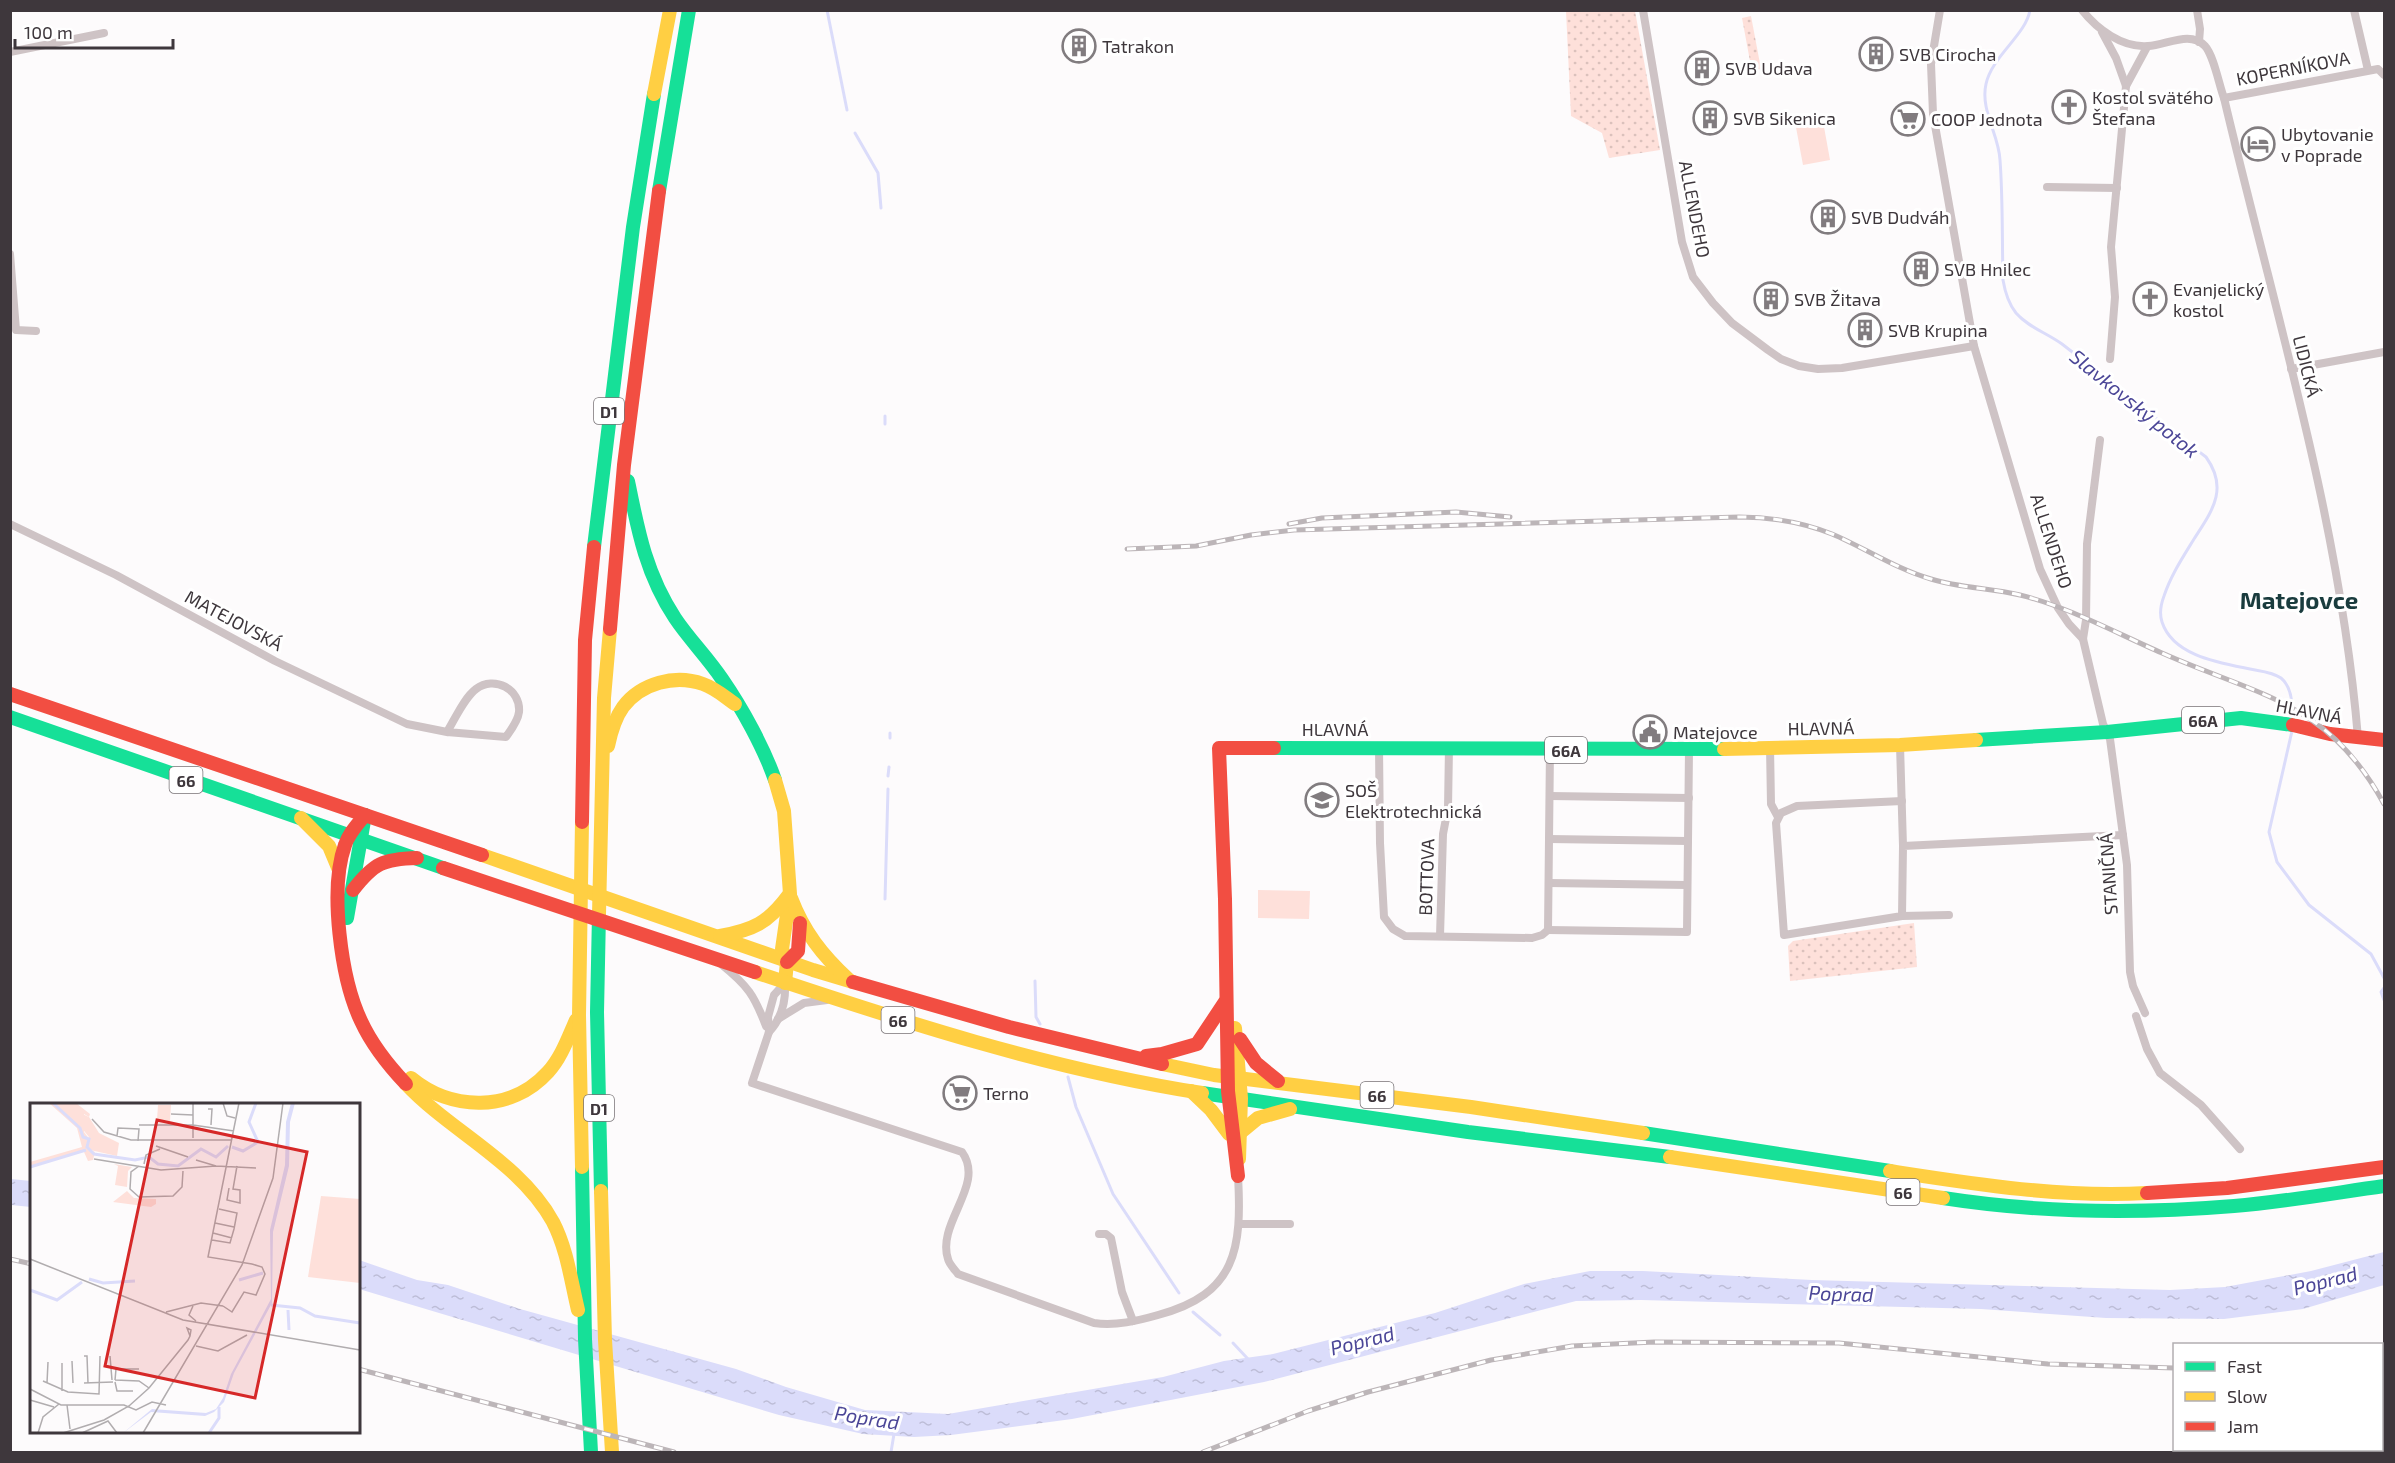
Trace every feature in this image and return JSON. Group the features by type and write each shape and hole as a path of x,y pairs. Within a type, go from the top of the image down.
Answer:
{"main road":[{"name":"D1","path":"591,1452 585,1339 579,1015 585,640 599,492 639,185 670,10"},
{"name":"D1","path":"612,1452 605,1340 597,1012 604,698 624,465 654,220 689,10"},
{"path":"624,465 640,543 657,586 682,628 723,680 748,723 766,758 783,812 787,831 790,894 782,949 787,962 785,982"},
{"path":"602,763 617,718 633,696 654,684 667,681 694,682 711,688 736,705"},
{"name":"66","path":"10,694 720,936 787,962 1060,1041 1132,1058 1226,1076 1472,1107 1865,1168 2029,1190 2098,1193 2227,1188 2385,1167"},
{"name":"66","path":"10,717 348,836 904,1022 1070,1066 1191,1091 1468,1132 1734,1165 1998,1206 2076,1211 2160,1211 2236,1206 2385,1186"},
{"name":"HLAVNÁ","path":"1226,1000 1226,906 1220,748 1449,747 1689,750 1900,745 2241,718 2285,723 2358,738 2385,740"},
{"path":"365,815 348,836 340,873 339,916 343,958 351,998 362,1026 388,1066 413,1092 503,1165 527,1187 547,1213 560,1239 585,1339"},
{"path":"365,815 364,841 350,895 346,921 348,949 357,992 368,1022 393,1059 417,1084 442,1098 468,1104 496,1102 521,1094 542,1079 558,1060 579,1015"},
{"path":"301,818 329,846 340,873"},
{"path":"350,895 373,865 388,859 417,858"},
{"path":"790,894 800,923 818,951 849,980"},
{"path":"720,936 743,933 761,926 775,914 790,894"},
{"path":"787,962 798,951 800,923"},
{"path":"1226,1000 1246,1053 1260,1069 1282,1084"},
{"path":"1132,1058 1162,1054 1197,1044 1226,1000"},
{"path":"1226,1000 1226,1096 1235,1133 1238,1176"},
{"path":"1235,1028 1241,1098 1235,1133"},
{"path":"1191,1091 1235,1133"},
{"path":"1235,1133 1258,1118 1295,1107"}],"street":[{"name":"ALLENDEHO","path":"1643,10 1685,251 1693,278 1732,323 1781,359 1799,366 1818,369 1842,368 1974,346"},
{"name":"ALLENDEHO","path":"1940,10 1931,64 1933,114 1974,346 2040,569 2058,608 2083,639"},
{"path":"2082,10 2102,32 2116,58 2126,86"},
{"name":"LIDICKÁ","path":"2197,10 2200,28 2199,42 2208,50 2224,98 2314,462 2351,661 2358,738"},
{"name":"KOPERNÍKOVA","path":"2354,10 2368,70"},
{"path":"2102,32 2147,47 2185,38 2199,42"},
{"path":"10,52 104,33"},
{"path":"2110,359 2115,297 2111,247 2126,86 2147,47"},
{"name":"KOPERNÍKOVA","path":"2224,98 2368,70 2378,69 2385,75"},
{"path":"2047,187 2117,188"},
{"path":"10,254 13,331 36,331"},
{"path":"2291,369 2385,352"},
{"path":"2083,639 2086,620 2087,544 2100,440"},
{"name":"MATEJOVSKÁ","path":"10,524 116,575 275,661 407,724 447,732 506,737 519,714 513,692 503,685 490,683 476,689 447,732"},
{"name":"STANIČNÁ","path":"2083,639 2105,728 2110,739 2127,865 2130,972 2147,1049 2160,1073 2201,1105 2240,1149"},
{"path":"1900,745 1903,846 1902,916"},
{"path":"1379,747 1380,843 1384,917 1387,924 1398,934 1405,936 1532,938 1548,930 1687,932 1689,750"},
{"name":"BOTTOVA","path":"1440,936 1443,834 1448,808 1449,747"},
{"path":"1770,747 1771,804 1778,817"},
{"path":"1548,930 1550,749"},
{"path":"1550,796 1689,798"},
{"path":"1902,801 1797,806 1785,809 1776,823 1784,935 1902,916 1949,915"},
{"path":"1903,846 2123,835"},
{"path":"1549,839 1688,841"},
{"path":"1549,883 1688,885"},
{"path":"712,957 748,988 755,999 768,1032"},
{"path":"768,1032 778,1019 786,999 785,982"},
{"path":"785,982 774,995 768,1017 768,1032 752,1083 962,1152 968,1160 970,1173 946,1241 948,1260 958,1275 1094,1323 1111,1326 1171,1312 1212,1290 1228,1270 1240,1224 1238,1176"},
{"path":"778,1019 804,1003 834,999"},
{"path":"1240,1224 1290,1224"},
{"path":"1099,1234 1106,1234 1111,1238 1122,1292 1133,1321"}],"shaded area":[{"path":"1566,11 1635,11 1660,150 1609,158 1602,133 1571,116"},
{"path":"1751,16 1761,69 1749,71 1747,63 1750,61 1742,18"},
{"path":"1822,116 1830,160 1803,165 1795,122"},
{"path":"1258,890 1310,891 1309,919 1258,918"},
{"path":"1914,923 1917,967 1790,981 1788,946 1793,941"}],"water":[{"path":"11,1179 30,1181 30,1207 11,1205"},
{"name":"Poprad","path":"2384,1252 2384,1285 2303,1309 2224,1319 2106,1318 1981,1309 1641,1300 1576,1301 1264,1382 1072,1419 951,1435 914,1437 863,1434 779,1415 360,1289 360,1260 417,1280 448,1285 520,1309 736,1369 786,1387 865,1410 948,1414 1163,1377 1224,1361 1273,1354 1435,1313 1524,1284 1590,1271 2170,1290 2225,1287 2311,1271"}],"waterway":[{"path":"827,10 847,110"},
{"name":"Slavkovský potok","path":"2030,10 2022,28 1989,74 1985,94 2000,160 2003,280 2007,297 2016,313 2026,322 2062,344 2206,457 2216,479 2215,500 2207,519 2170,581 2161,605 2162,622 2176,643 2199,656 2270,673 2281,678 2290,692 2292,721"},
{"path":"855,133 878,173 881,208"},
{"path":"885,416 885,424"},
{"name":"Slavkovský potok","path":"2292,731 2269,832 2277,862 2309,905 2371,954 2384,978"},
{"path":"890,733 890,738"},
{"path":"888,776 889,767"},
{"path":"885,899 888,789"},
{"path":"1035,981 1036,1017 1040,1024"},
{"path":"2384,988 2381,992 2384,1000"},
{"path":"1068,1077 1076,1107 1113,1194 1179,1293"},
{"path":"1193,1312 1220,1335"},
{"path":"1233,1343 1248,1359"},
{"name":"Poprad","path":"891,1452 894,1434"}],"railway":[{"path":"1289,524 1322,518 1456,512 1510,517"},
{"path":"1127,549 1196,546 1251,535 1294,530 1739,517 1798,523 1832,534 1905,570 1931,579 2020,595 2056,606 2288,706 2315,722 2339,743 2362,770 2384,804"},
{"path":"10,1259 30,1264"},
{"path":"1203,1452 1308,1411 1368,1392 1491,1360 1572,1346 1654,1342 1839,1343 2048,1364 2173,1368"},
{"path":"360,1370 674,1452"}],"traffic: fast":[{"path":"659,191 689,10"},
{"path":"594,547 633,227 654,94"},
{"path":"628,481 644,552 665,602 686,633 717,671 737,703 759,742 775,780"},
{"path":"10,717 443,868"},
{"path":"1976,740 2107,732 2241,718 2293,725"},
{"path":"1274,748 1724,749"},
{"path":"347,918 365,815"},
{"path":"599,914 597,1012 601,1191"},
{"path":"1202,1093 1468,1132 1670,1157"},
{"path":"1643,1133 1890,1171"},
{"path":"582,1167 585,1339 591,1452"},
{"path":"1943,1198 2015,1207 2125,1211 2198,1209 2253,1204 2384,1186"}],"traffic: slow":[{"path":"654,94 670,10"},
{"path":"599,914 604,698 610,629"},
{"path":"608,746 614,725 623,707 639,692 659,683 681,680 703,684 716,690 735,704"},
{"path":"1724,749 1900,745 1976,740"},
{"path":"775,780 784,811 790,894 782,949 787,962 785,983"},
{"path":"301,818 329,846 339,870"},
{"path":"582,822 579,1015 582,1167"},
{"path":"482,855 853,982"},
{"path":"720,936 759,924 774,913 788,896"},
{"path":"791,898 802,922 815,942 849,980"},
{"path":"755,972 976,1042 1088,1071 1202,1093"},
{"path":"411,1078 444,1097 462,1101 481,1103 499,1101 517,1095 533,1085 553,1066 576,1020"},
{"path":"1235,1028 1241,1098 1239,1159"},
{"path":"1162,1064 1214,1075 1471,1107 1643,1133"},
{"path":"406,1084 443,1117 504,1165 539,1201 553,1222 562,1243 578,1310"},
{"path":"1191,1091 1211,1110 1229,1134"},
{"path":"1241,1132 1258,1118 1290,1109"},
{"path":"1670,1157 1943,1198"},
{"path":"1890,1171 2050,1192 2147,1193"},
{"path":"601,1191 605,1340 612,1452"}],"traffic: jam":[{"path":"610,629 624,465 659,191"},
{"path":"582,822 585,640 594,547"},
{"path":"10,694 482,855"},
{"path":"2293,725 2330,734 2384,740"},
{"path":"1238,1176 1228,1091 1225,899 1219,748 1274,748"},
{"path":"365,815 349,837 340,863 338,909 343,958 354,1003 365,1030 393,1070 406,1084"},
{"path":"353,890 367,874 380,864 387,861 417,858"},
{"path":"443,868 755,972"},
{"path":"787,962 798,951 800,923"},
{"path":"853,982 1009,1027 1162,1064"},
{"path":"1146,1056 1197,1044 1225,1002"},
{"path":"1240,1039 1256,1063 1278,1081"},
{"path":"2147,1193 2227,1188 2384,1167"}],"place":[{"name":"Tatrakon","path":"1079,46"},
{"name":"SVB Cirocha","path":"1876,54"},
{"name":"SVB Udava","path":"1702,68"},
{"name":"Kostol svätého Štefana","path":"2069,107"},
{"name":"SVB Sikenica","path":"1710,118"},
{"name":"COOP Jednota","path":"1908,119"},
{"name":"Ubytovanie v Poprade","path":"2258,144"},
{"name":"SVB Dudváh","path":"1828,217"},
{"name":"SVB Hnilec","path":"1921,269"},
{"name":"SVB Žitava","path":"1771,299"},
{"name":"Evanjelický kostol","path":"2150,299"},
{"name":"SVB Krupina","path":"1865,330"},
{"name":"Matejovce","path":"1650,732"},
{"name":"SOŠ Elektrotechnická","path":"1322,800"},
{"name":"Terno","path":"960,1093"}],"district":[{"name":"Matejovce","path":"2299,599"}]}
